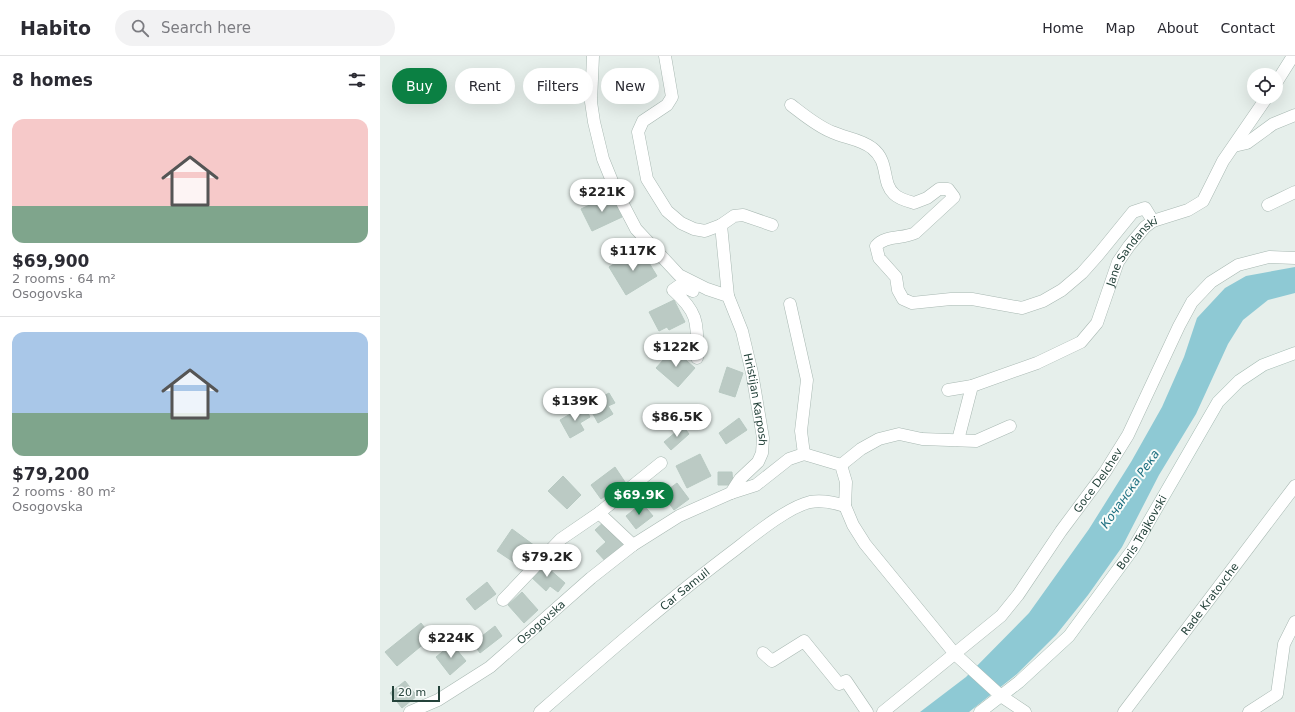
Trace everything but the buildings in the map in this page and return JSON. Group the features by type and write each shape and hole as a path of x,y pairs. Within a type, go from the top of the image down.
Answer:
{"street":[{"path":"593,56 592,102 594,122 604,159 616,191 636,229 679,275 713,291 728,296"},
{"path":"665,56 672,97 667,105 643,122 638,132 648,179 667,211 681,223 694,229 706,231 721,225 734,216 743,215 772,225"},
{"path":"1283,72 1293,56"},
{"name":"Jane Sandanski","path":"948,390 972,386 1037,363 1080,342 1097,323 1118,262 1128,246 1145,227 1153,221 1188,210 1203,201 1223,161 1262,104"},
{"path":"791,105 812,121 833,132 872,147 885,165 890,188 894,194 901,198 914,203 926,198 939,189 948,189 954,197 915,233 907,237 884,240 876,246 879,258 896,276 898,290 903,299 912,303 951,299 972,300 1022,308 1043,301 1062,290 1082,273 1133,212 1145,208 1153,221"},
{"path":"1234,146 1247,143 1273,124 1295,115"},
{"path":"1268,205 1295,192"},
{"name":"Hristijan Karposh","path":"721,225 728,296 742,331 752,373 763,438 762,453 758,462 740,479 731,493"},
{"name":"Goce Delchev","path":"883,712 1001,616 1010,605 1061,531 1105,472 1128,434 1179,326 1192,302 1211,282 1238,265 1269,257 1295,258"},
{"path":"697,358 697,324 689,304 673,290 680,285 702,295 709,296 713,291"},
{"path":"790,304 807,380 801,431 804,454"},
{"name":"Boris Trajkovski","path":"980,712 1019,682 1073,630 1133,549 1162,502 1185,457 1218,402 1240,381 1263,365 1295,353"},
{"path":"958,440 972,386"},
{"path":"841,465 879,439 899,434 922,439 976,441 1010,426"},
{"path":"731,493 756,485 789,459 804,454 841,465"},
{"path":"503,600 561,539 599,513 661,463"},
{"path":"841,465 846,482 845,506 853,525 866,544 955,654 1001,696 1025,712"},
{"name":"Rade Kratovche","path":"1124,712 1295,486"},
{"name":"Osogovska","path":"410,712 438,700 490,667 591,578 633,545 679,516 731,493"},
{"name":"Car Samuil","path":"540,712 638,625 751,537 794,508 809,503 827,501 845,506"},
{"path":"599,513 633,545"},
{"path":"1249,712 1277,694 1284,644 1295,622"},
{"path":"763,653 772,662 804,641 839,684 846,681 867,712"}],"water":[{"name":"Кочанска Река","path":"1295,267 1295,293 1268,300 1243,320 1228,344 1196,414 1159,475 1122,547 1088,595 1056,635 1017,674 969,712 920,712 966,677 1029,613 1089,529 1131,462 1162,407 1184,357 1197,318 1225,288 1246,276"}]}
